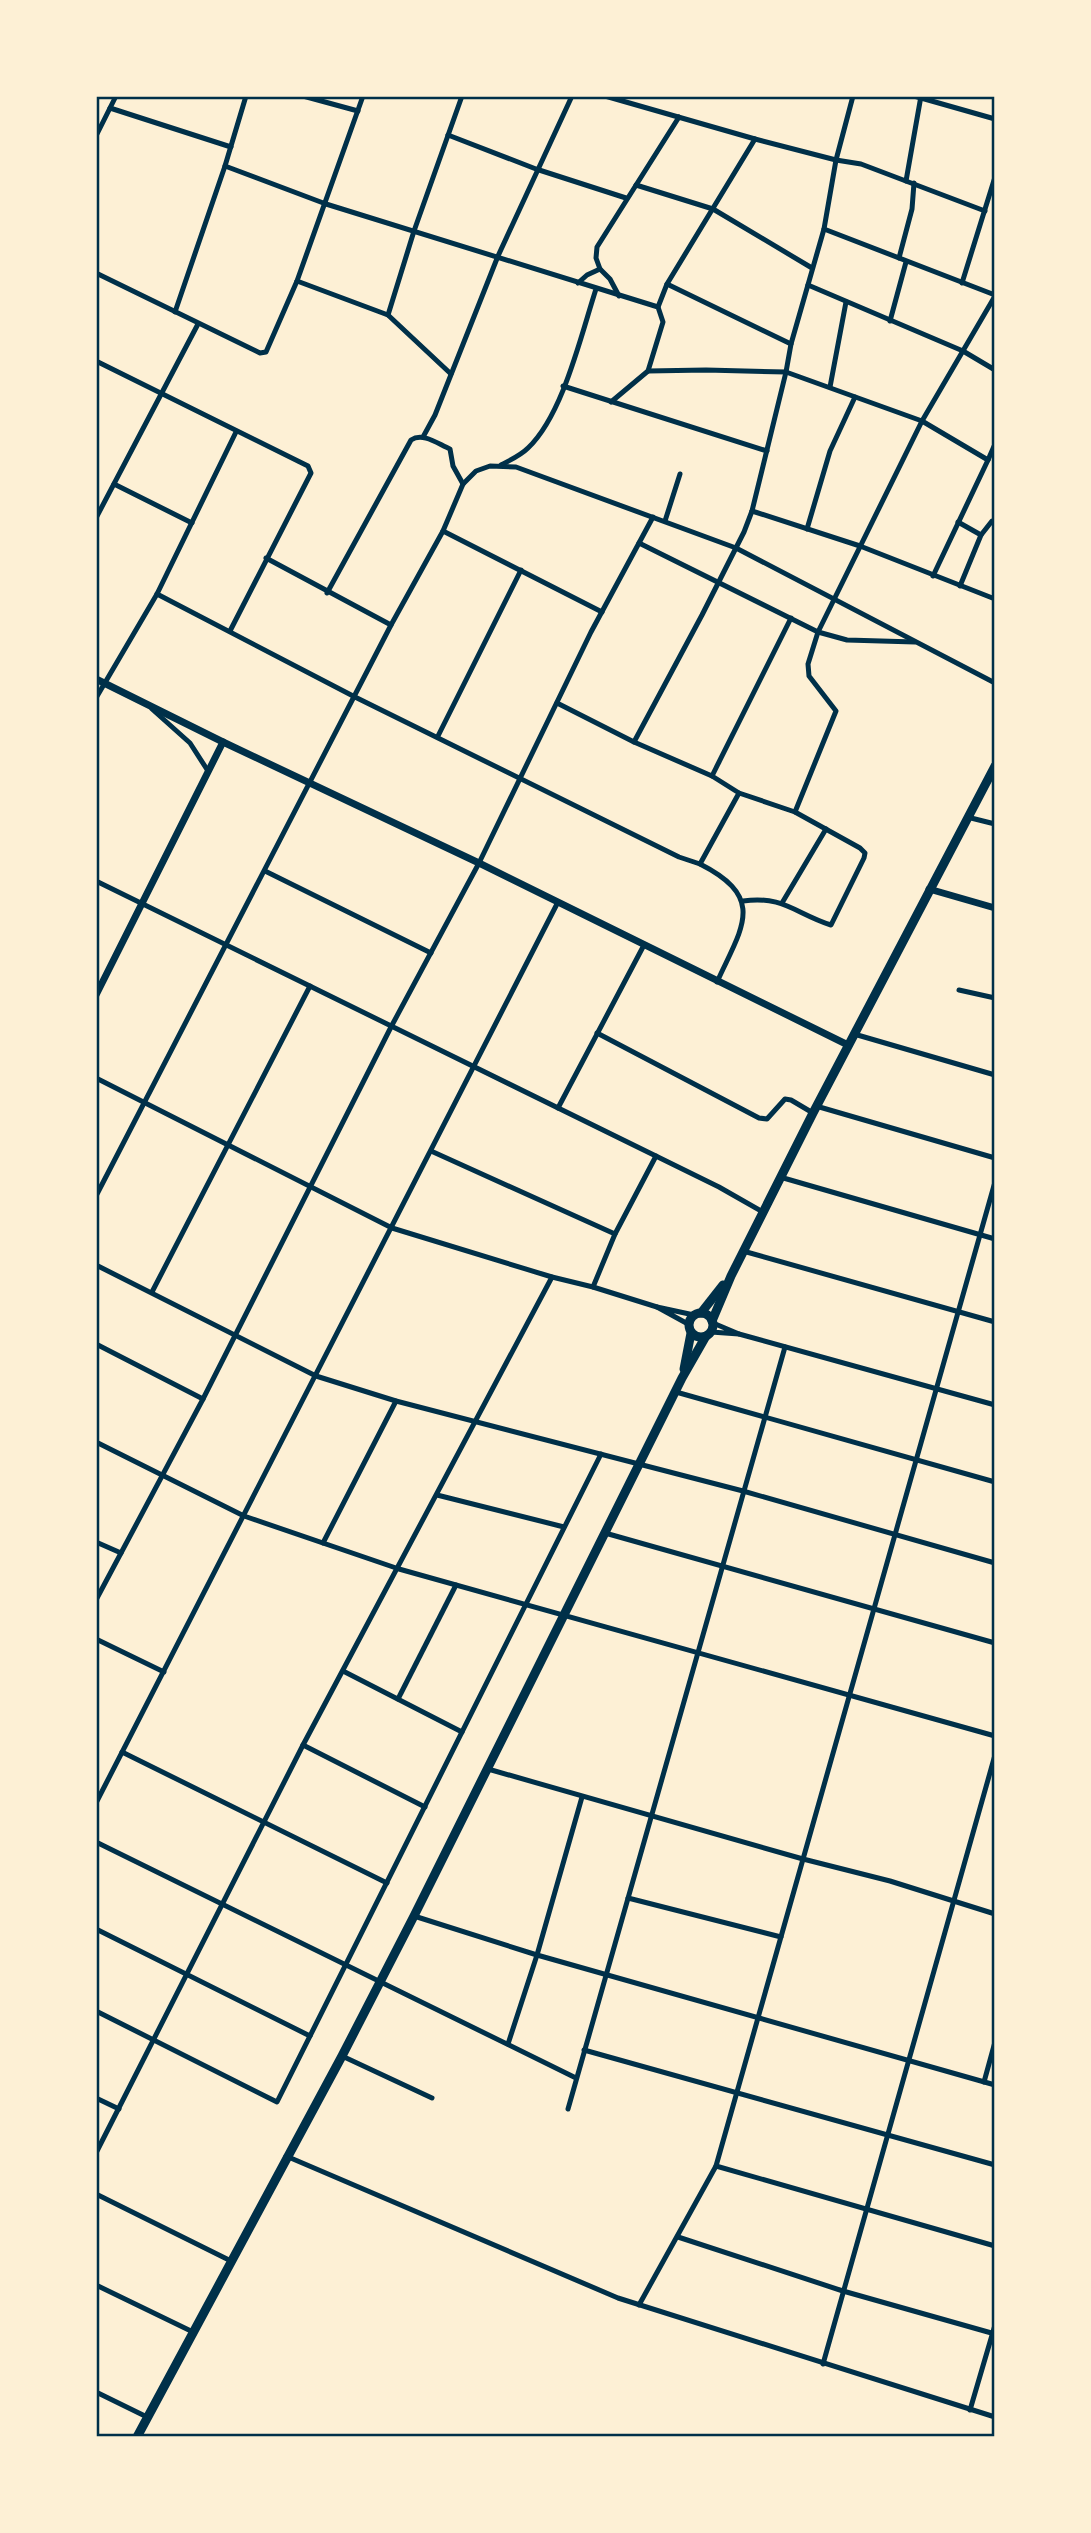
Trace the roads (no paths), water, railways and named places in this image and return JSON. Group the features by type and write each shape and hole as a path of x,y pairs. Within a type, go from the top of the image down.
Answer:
{"main road":[{"path":"137,2437 342,2056 414,1916 682,1378 711,1328 743,1251 995,766"},
{"path":"682,1378 690,1329 698,1314 731,1276"},
{"path":"698,1314 709,1316 711,1328"},
{"path":"690,1329 698,1337 711,1328"}],"street":[{"path":"96,136 116,96"},
{"path":"175,312 246,96"},
{"path":"303,96 358,111"},
{"path":"96,273 260,353 266,352 297,281 363,96"},
{"path":"388,315 414,231 462,96"},
{"path":"423,437 435,415 498,256 536,169 572,96"},
{"path":"605,96 755,139 852,162 985,211"},
{"path":"634,742 719,583 752,511 791,344 824,229 836,160 853,96"},
{"path":"906,181 919,97 995,119"},
{"path":"110,108 231,147"},
{"path":"619,296 610,279 600,269 596,258 597,247 679,117"},
{"path":"448,135 536,169 626,198"},
{"path":"611,402 648,372 663,322 658,307 667,284 755,139"},
{"path":"225,166 326,204 658,307"},
{"path":"962,283 995,177"},
{"path":"899,258 912,209 914,183"},
{"path":"636,185 713,209 813,268"},
{"path":"795,813 836,711 809,676 808,664 818,632 922,421 995,295 824,229"},
{"path":"890,321 906,262"},
{"path":"579,283 587,275 600,269"},
{"path":"297,281 388,315 451,373"},
{"path":"667,284 791,344"},
{"path":"808,285 962,351 995,370"},
{"path":"498,467 519,456 531,445 551,416 564,386 596,289"},
{"path":"830,387 846,302"},
{"path":"96,518 198,324"},
{"path":"96,361 310,469 311,472 230,631"},
{"path":"648,372 786,372 922,421 988,460"},
{"path":"564,386 767,451"},
{"path":"807,529 830,451 855,397"},
{"path":"96,698 100,681 157,594 236,432"},
{"path":"327,593 411,440 417,436 423,437 450,450 453,466 463,484"},
{"path":"933,576 995,444"},
{"path":"96,1196 391,625 443,531 463,484 476,471 490,466 516,467 736,548 995,682"},
{"path":"665,521 680,474"},
{"path":"114,484 192,523"},
{"path":"752,511 860,546 995,599"},
{"path":"96,1600 203,1399 391,1027 479,863 602,612 653,517"},
{"path":"960,586 981,535 995,520"},
{"path":"958,523 981,535"},
{"path":"443,531 602,612"},
{"path":"639,543 818,632 847,640 917,642"},
{"path":"266,558 391,625"},
{"path":"438,736 521,570"},
{"path":"157,594 355,697 718,874 735,888 743,901 744,918 717,982"},
{"path":"712,776 791,618"},
{"path":"100,681 479,863 848,1045"},
{"path":"557,703 634,742 712,776 739,793 795,813 865,853 831,925 782,903 763,898 743,901"},
{"path":"147,705 179,731 208,771"},
{"path":"96,995 223,742"},
{"path":"700,864 739,793"},
{"path":"967,817 995,824"},
{"path":"782,903 826,829"},
{"path":"265,871 431,953"},
{"path":"97,882 719,1186 763,1212"},
{"path":"929,889 995,908"},
{"path":"96,1803 558,902"},
{"path":"558,1108 644,945"},
{"path":"152,1292 310,986"},
{"path":"959,990 995,998"},
{"path":"597,1033 758,1118 767,1119 785,1099 995,1157"},
{"path":"854,1034 995,1075"},
{"path":"96,1078 392,1228 552,1278 593,1287 657,1307 698,1314"},
{"path":"431,1151 615,1234"},
{"path":"593,1287 615,1234 656,1156"},
{"path":"780,1178 995,1239"},
{"path":"639,2305 716,2166 995,1182"},
{"path":"743,1251 995,1322"},
{"path":"96,1265 316,1376 396,1401 743,1491 995,1563"},
{"path":"96,2153 303,1745 552,1278"},
{"path":"657,1307 690,1329"},
{"path":"711,1328 995,1405"},
{"path":"96,1344 203,1399"},
{"path":"568,2109 785,1347"},
{"path":"676,1392 995,1482"},
{"path":"323,1543 396,1401"},
{"path":"96,1442 244,1516 399,1569 995,1735"},
{"path":"96,2011 277,2102 601,1454"},
{"path":"437,1494 564,1527"},
{"path":"606,1534 995,1643"},
{"path":"96,1542 121,1553"},
{"path":"398,1699 456,1585"},
{"path":"96,1639 164,1672"},
{"path":"343,1671 462,1732"},
{"path":"303,1745 425,1807"},
{"path":"122,1752 387,1883"},
{"path":"822,2364 995,1755"},
{"path":"488,1769 803,1859 890,1881 995,1914"},
{"path":"508,2044 537,1955 582,1797"},
{"path":"96,1842 576,2078"},
{"path":"628,1898 781,1937"},
{"path":"414,1916 537,1955 995,2085"},
{"path":"96,1929 310,2036"},
{"path":"984,2082 995,2042"},
{"path":"584,2050 995,2165"},
{"path":"342,2056 432,2098"},
{"path":"96,2098 119,2109"},
{"path":"286,2156 618,2298 995,2417"},
{"path":"716,2166 995,2246"},
{"path":"96,2194 231,2261"},
{"path":"678,2237 844,2291 994,2333"},
{"path":"96,2285 193,2332"},
{"path":"970,2410 995,2325"},
{"path":"96,2392 147,2417"}]}
